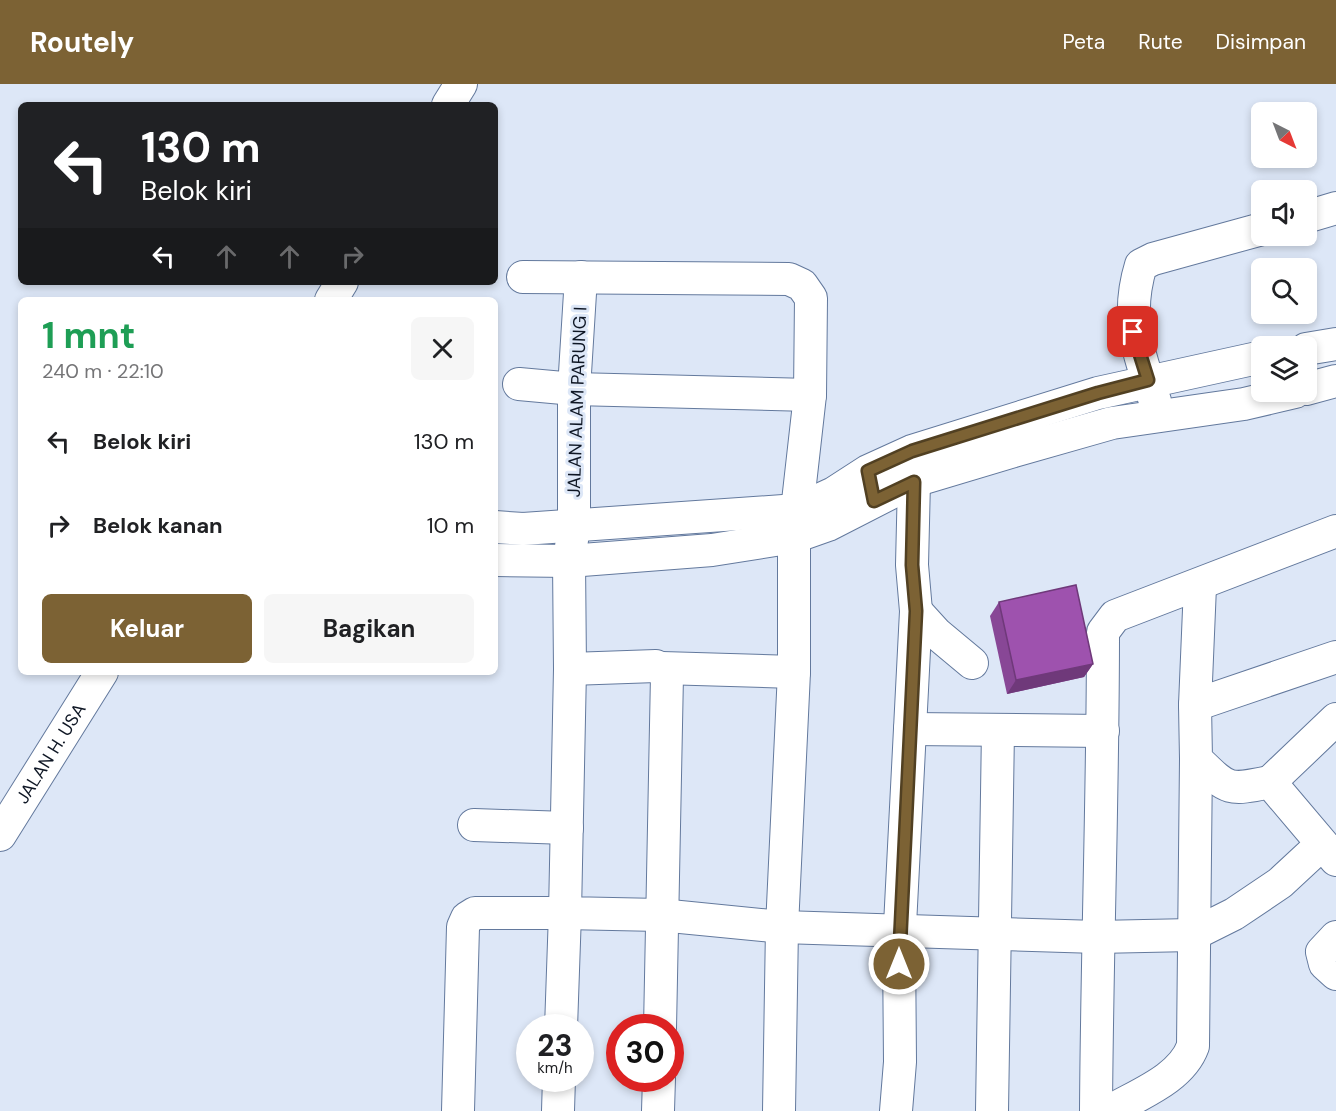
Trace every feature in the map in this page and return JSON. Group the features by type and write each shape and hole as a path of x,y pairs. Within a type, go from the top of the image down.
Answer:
{"street":[{"path":"450,102 461,84"},
{"path":"1317,214 1336,208"},
{"path":"1160,416 1133,332 1137,280 1141,265 1153,259 1251,233"},
{"path":"523,277 789,279 802,285 811,298 810,395 796,523 794,672 782,927 779,1111"},
{"name":"JALAN ALAM PARUNG I","path":"561,1014 570,669 569,561 574,526 574,389 581,277"},
{"path":"1317,347 1336,344"},
{"path":"871,486 912,451 1098,393 1148,380 1251,359"},
{"path":"1317,385 1336,381"},
{"path":"519,384 574,389 810,395"},
{"path":"498,560 569,561 712,550 796,523 834,493 871,486 914,482 1112,423 1252,402"},
{"path":"897,1111 900,1062 900,930 916,611 912,565 914,482"},
{"path":"498,527 523,529 574,526 796,523"},
{"path":"1096,1111 1103,632 1115,616 1200,586 1336,531"},
{"path":"1110,1111 1177,1072 1188,1059 1193,1046 1195,705 1200,586"},
{"path":"916,611 936,633 972,663"},
{"path":"1195,705 1336,657"},
{"path":"570,669 656,666 794,672"},
{"path":"660,1014 660,915 667,675 662,668"},
{"name":"JALAN H. USA","path":"0,835 100,675"},
{"path":"1196,759 1218,781 1236,789 1270,782 1336,719"},
{"path":"910,729 1103,731"},
{"path":"992,1111 997,933 998,730"},
{"path":"458,1111 463,927 467,918 476,913 660,915 782,927 1097,937 1192,935 1234,914 1329,853 1270,782"},
{"path":"474,825 567,828"},
{"path":"1336,937 1322,952 1325,964 1336,974"},
{"path":"558,1111 559,1092"},
{"path":"658,1111 659,1092"}],"building":[{"path":"1076,585 1093,664 1016,680 999,602"}],"route":[{"path":"899,964 916,611 912,565 914,482 874,501 868,471 912,451 1024,418 1098,393 1148,380 1133,332"}]}
